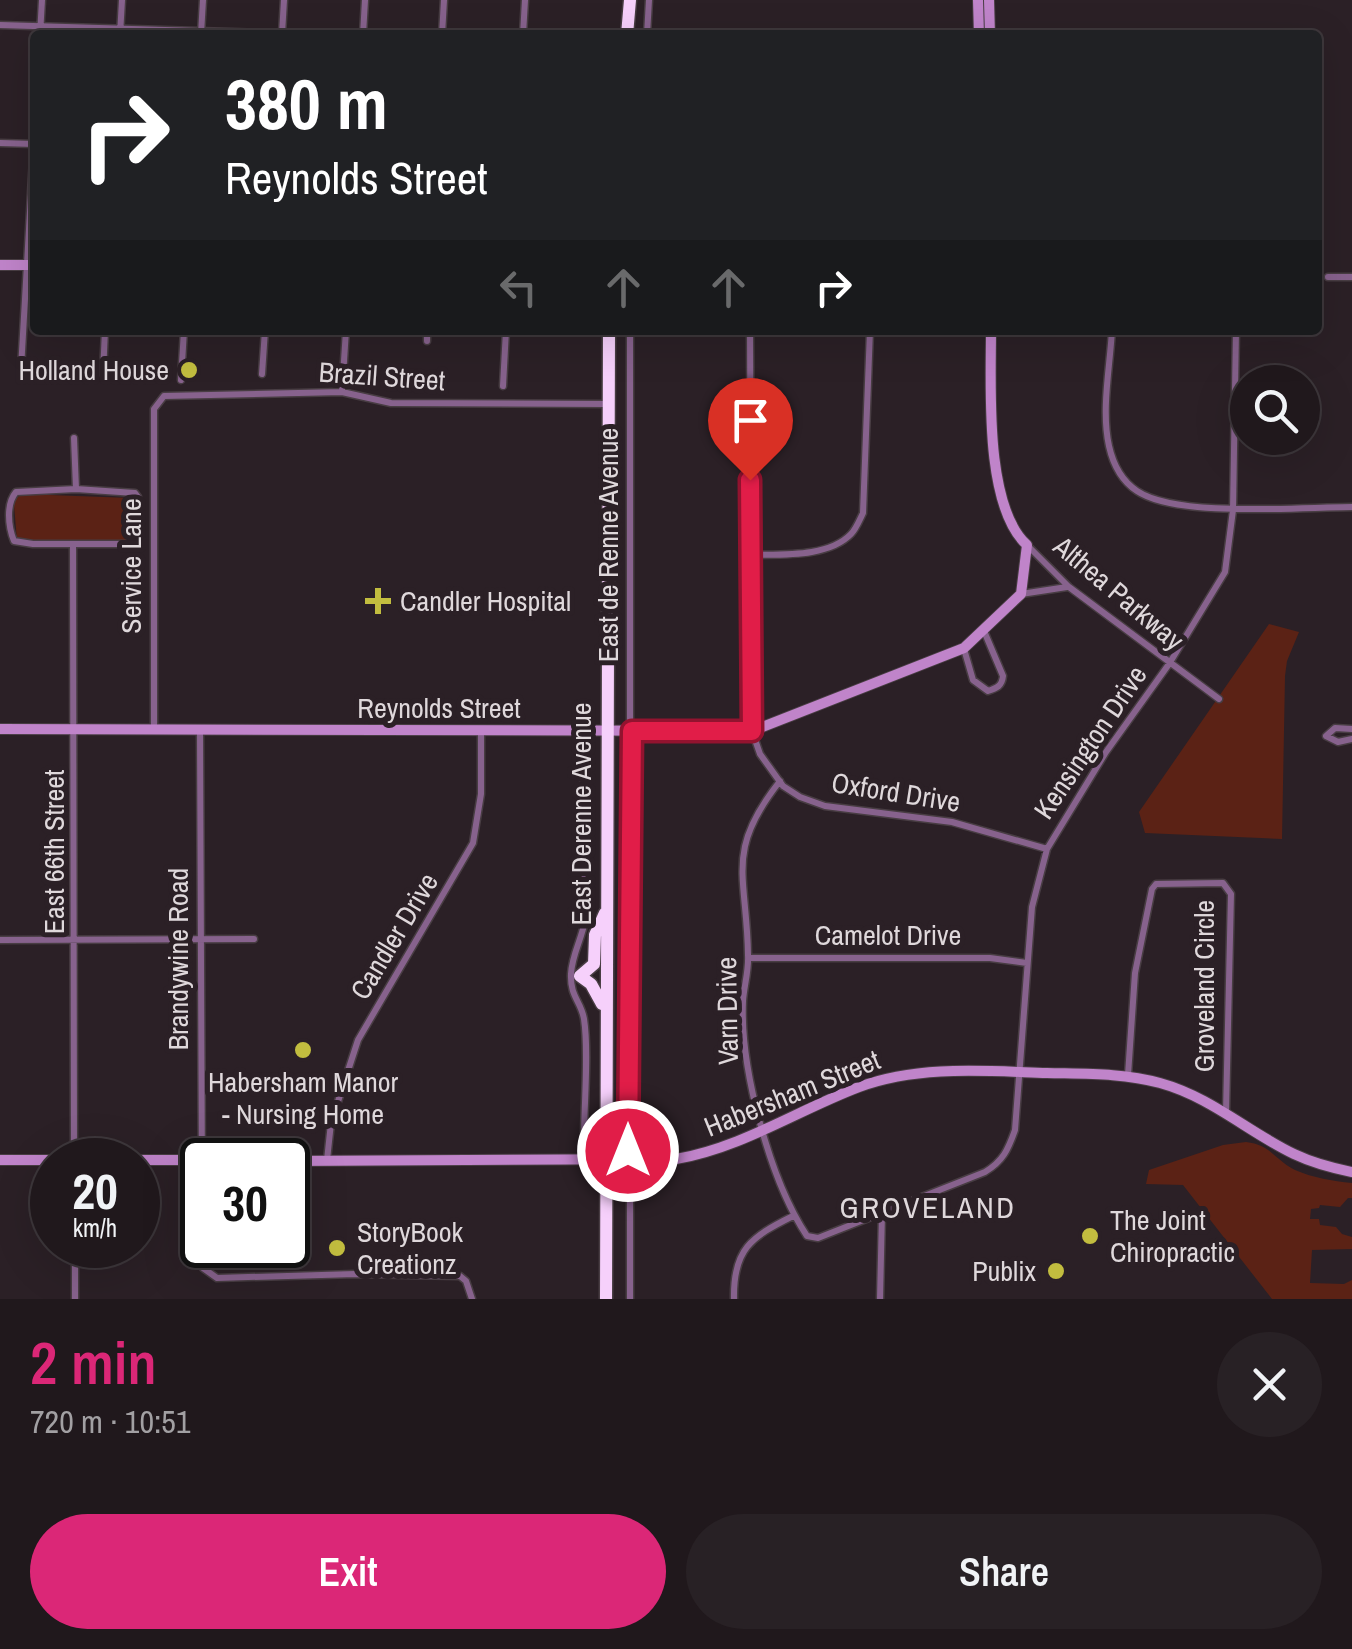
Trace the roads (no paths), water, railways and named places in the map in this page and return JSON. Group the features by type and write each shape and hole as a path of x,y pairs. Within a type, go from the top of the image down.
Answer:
{"highway":[{"path":"628,30 630,0"},
{"name":"East Derenne Avenue","path":"606,1299 610,335"},
{"path":"606,911 594,935 594,964 580,976 591,984 606,1011"}],"street":[{"path":"40,30 42,0"},
{"path":"120,30 122,0"},
{"path":"201,30 203,0"},
{"path":"282,30 284,0"},
{"path":"363,30 365,0"},
{"path":"442,30 444,0"},
{"path":"523,30 525,0"},
{"path":"646,30 649,0"},
{"path":"978,0 978,30"},
{"path":"989,0 990,30"},
{"path":"0,26 32,30"},
{"path":"0,143 30,144"},
{"path":"0,264 30,265"},
{"path":"21,369 30,275"},
{"path":"1328,277 1352,277"},
{"path":"103,374 106,335"},
{"path":"181,380 184,335"},
{"path":"262,374 265,335"},
{"path":"342,392 346,335"},
{"path":"427,335 427,342"},
{"path":"504,386 506,335"},
{"name":"East de Renne Avenue","path":"630,335 630,1299"},
{"name":"Oxford Drive","path":"750,335 752,731 760,754 780,781 800,797 824,806 952,822 1047,848"},
{"path":"751,555 810,552 852,534 863,513 870,335"},
{"name":"Althea Parkway","path":"991,335 992,455 1013,533 1069,587 1219,698"},
{"path":"1112,335 1106,424 1109,448 1122,478 1152,499 1232,510 1352,506"},
{"name":"Kensington Drive","path":"1018,1072 1032,907 1047,848 1225,572 1232,510 1236,335"},
{"name":"Brazil Street","path":"158,403 164,396 184,393 217,396 342,392 392,403 607,404"},
{"name":"Service Lane","path":"154,730 154,409 158,403"},
{"path":"74,438 76,488"},
{"path":"76,488 138,496 135,544 19,543 11,536 5,517 16,492 76,488"},
{"name":"East 66th Street","path":"74,544 74,1138"},
{"path":"1026,545 1021,594 1069,587"},
{"name":"Reynolds Street","path":"0,730 752,731 964,648 1021,594"},
{"path":"964,648 973,680 988,691 997,688 1003,676 984,632"},
{"path":"1352,729 1335,728 1326,736 1338,742 1352,739"},
{"name":"Brandywine Road","path":"200,730 202,1138"},
{"name":"Candler Drive","path":"327,1161 331,1123 358,1040 474,843 482,794 481,731"},
{"path":"584,754 584,920 571,976 572,996 584,1016 584,1139"},
{"name":"Varn Drive","path":"780,781 749,829 740,862 748,958 743,1002 762,1130 793,1216"},
{"name":"Groveland Circle","path":"1128,1076 1136,973 1152,889 1156,884 1223,883 1232,894 1226,1112"},
{"path":"0,940 254,939"},
{"name":"Camelot Drive","path":"748,958 990,958 1027,963"},
{"path":"734,1299 734,1270 750,1242 793,1216 806,1236 818,1238 1000,1163 1014,1130 1018,1072"},
{"name":"Habersham Street","path":"310,1161 660,1161 694,1156 855,1088 896,1076 1018,1072 1128,1076 1164,1084 1226,1112 1294,1154 1352,1172"},
{"path":"0,1160 30,1160"},
{"path":"880,1299 882,1213"},
{"path":"74,1299 75,1268"},
{"path":"203,1268 216,1278 460,1276 466,1281 472,1299"}],"place":[{"name":"Holland House","path":"189,370"},
{"name":"Candler Hospital","path":"378,601"},
{"name":"Habersham Manor - Nursing Home","path":"303,1050"},
{"name":"The Joint Chiropractic","path":"1090,1236"},
{"name":"StoryBook Creationz","path":"337,1248"},
{"name":"Publix","path":"1056,1271"}],"district":[{"name":"GROVELAND","path":"928,1207"}]}
